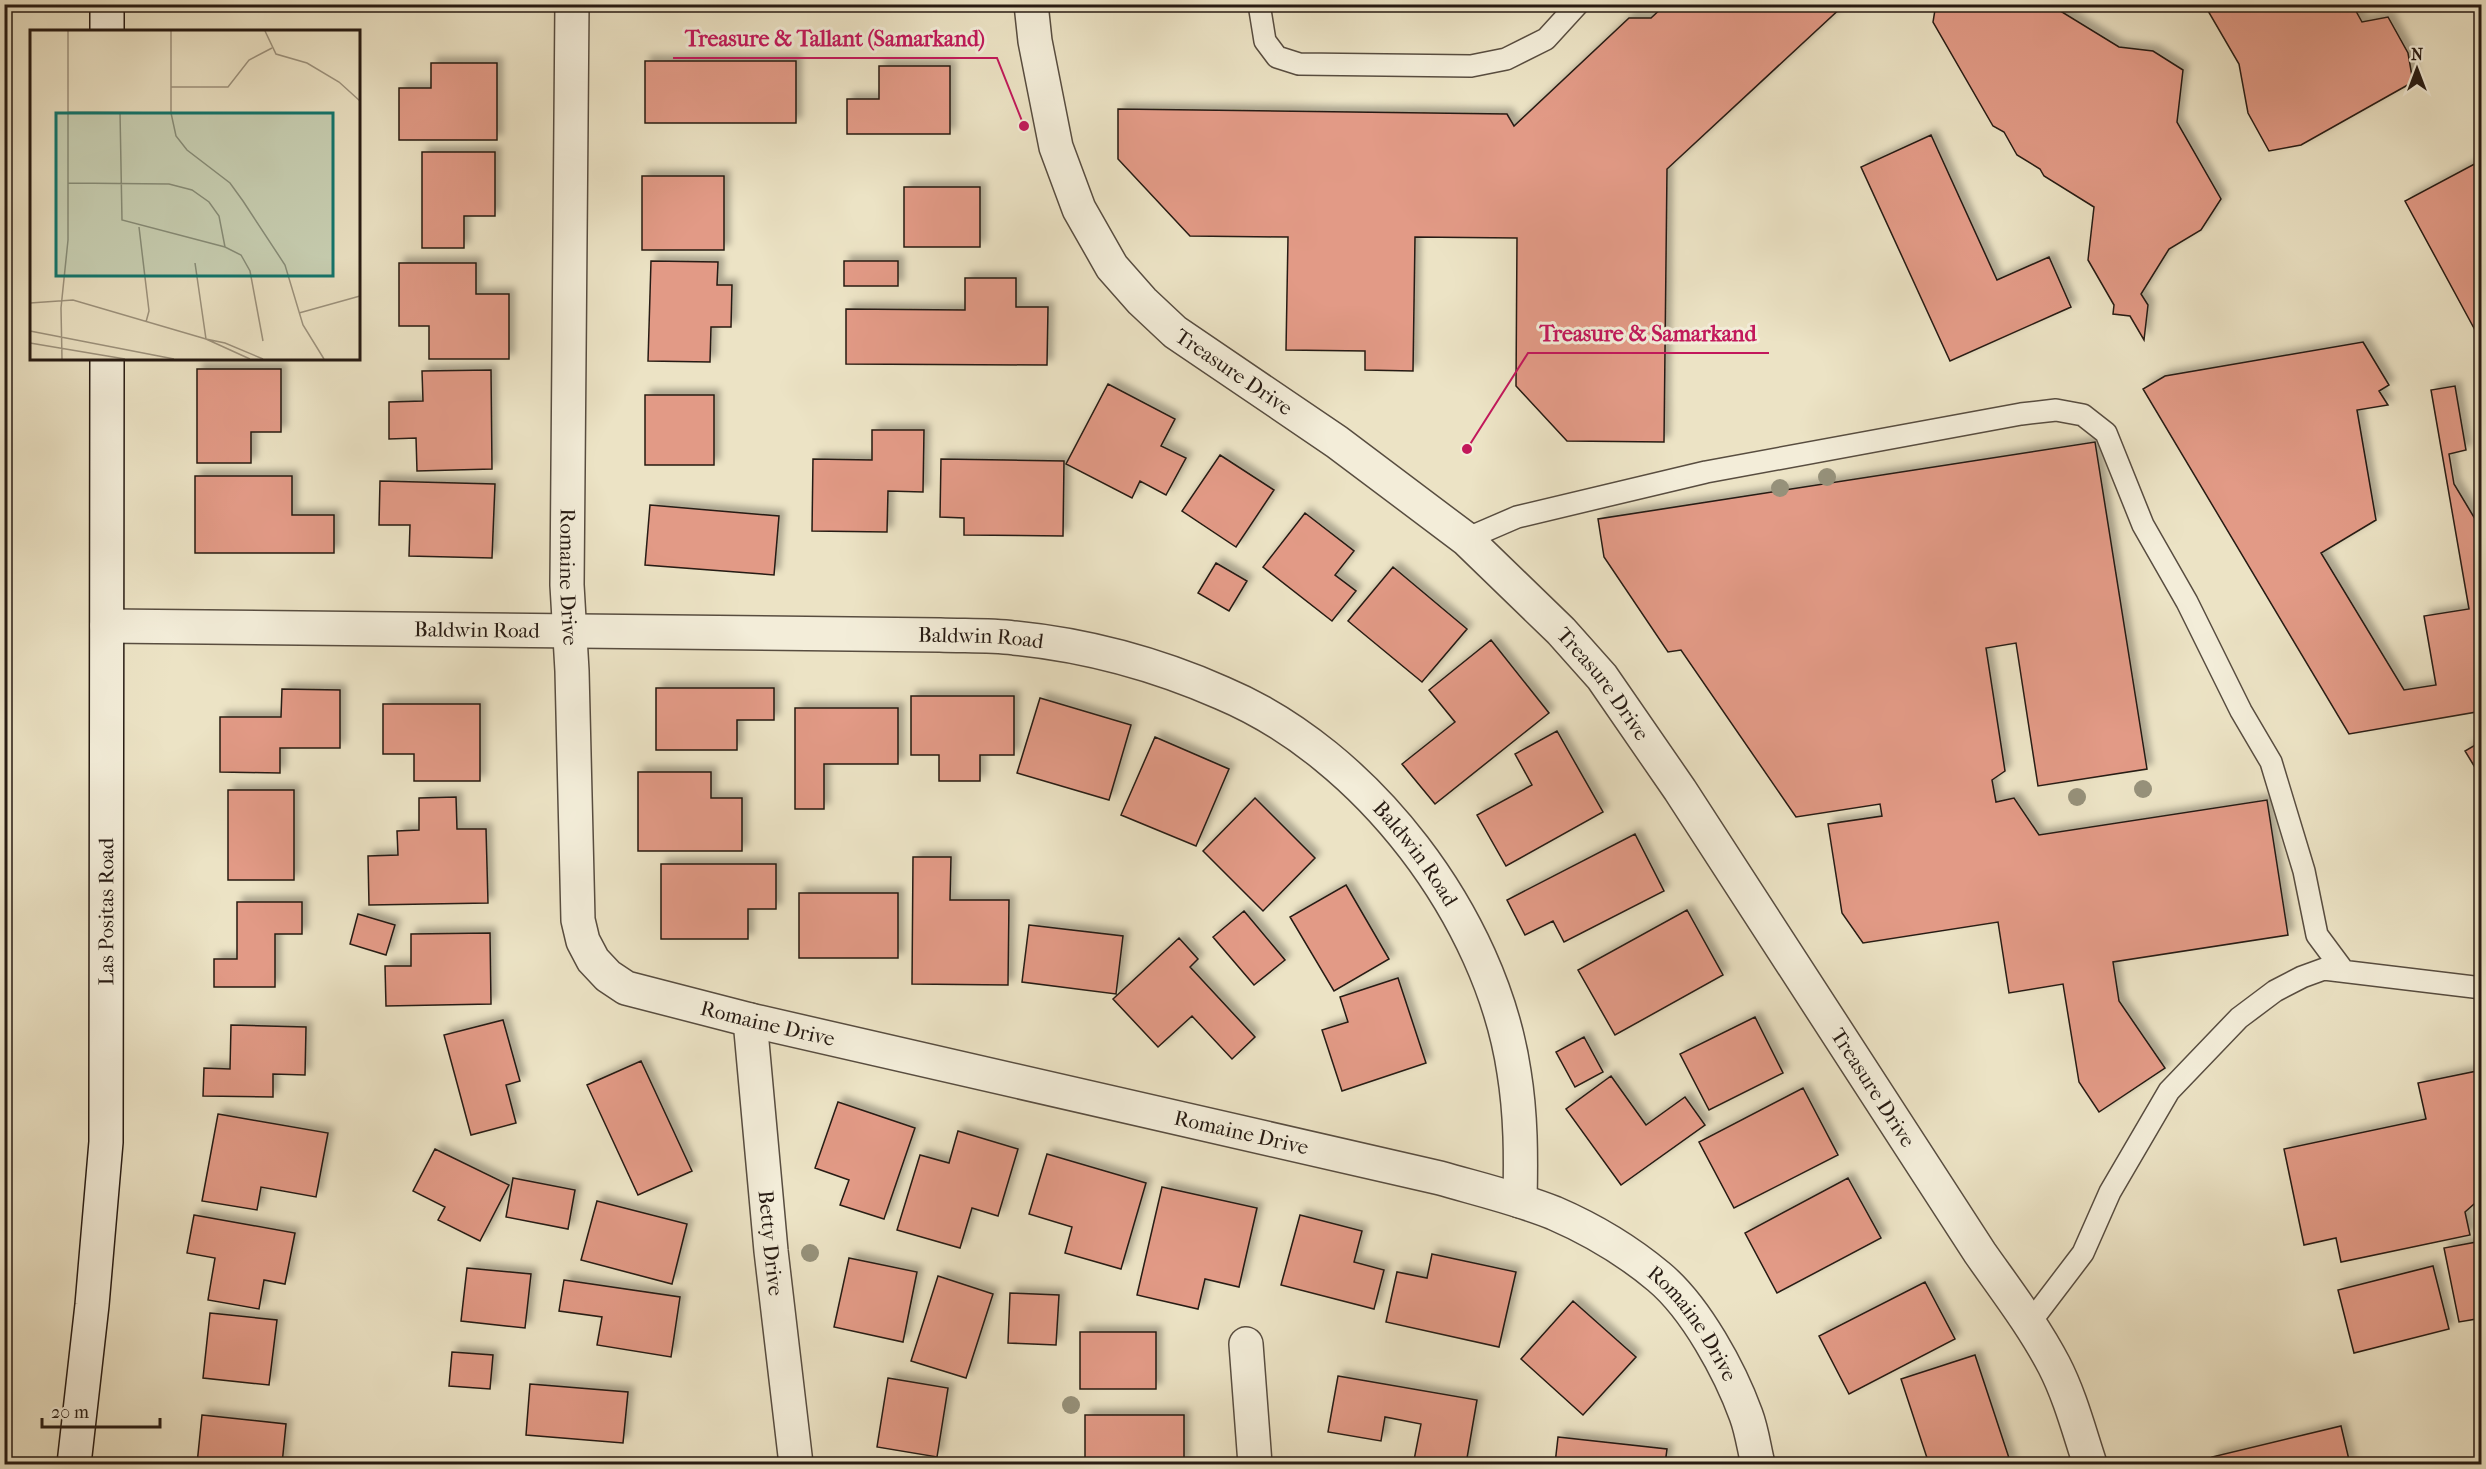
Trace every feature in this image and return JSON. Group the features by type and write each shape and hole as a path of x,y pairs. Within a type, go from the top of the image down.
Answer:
{"street":[{"path":"107,4 107,30"},
{"name":"Romaine Drive","path":"572,4 567,585 578,920 583,941 593,960 608,976 626,988 750,1020 1429,1176 1520,1201 1599,1235 1660,1278 1690,1311 1729,1372 1747,1418 1758,1464"},
{"name":"Treasure Drive","path":"1031,4 1035,41 1056,147 1079,209 1112,267 1142,302 1175,332 1337,442 1466,539 1562,631 1602,677 1680,790 1980,1253 2030,1324 2055,1366 2072,1407 2090,1464"},
{"name":"Las Positas Road","path":"74,1464 92,1305 106,1142 107,360"},
{"name":"Baldwin Road","path":"107,626 940,634 1013,638 1085,649 1155,667 1223,693 1273,719 1324,754 1377,802 1426,865 1463,924 1485,972 1502,1020 1514,1071 1522,1149 1520,1201"},
{"name":"Betty Drive","path":"750,1020 771,1251 796,1464"},
{"path":"1246,1344 1255,1464"}],"lane":[{"path":"1258,4 1265,41 1277,57 1299,64 1471,66 1506,59 1546,39 1578,4"},
{"path":"1466,539 1517,517 1706,472 2021,414 2056,410 2084,415 2106,433 2144,525 2158,547 2241,711 2271,762 2304,872 2317,935 2343,970"},
{"path":"2030,1324 2083,1253 2110,1192 2169,1091 2239,1018 2275,991 2302,977 2325,969 2481,988"}],"building":[{"path":"1666,4 1845,4 1667,169 1664,442 1567,441 1516,386 1517,238 1415,237 1413,371 1365,370 1365,351 1286,350 1288,237 1190,236 1118,159 1118,109 1507,114 1514,126 1629,18 1651,18"},
{"path":"1936,4 2049,4 2119,47 2153,51 2183,70 2177,122 2221,199 2201,230 2169,249 2141,294 2148,305 2144,340 2130,316 2113,314 2114,305 2088,260 2094,207 2044,176 2040,169 2017,155 2004,132 1993,126 1933,22"},
{"path":"2204,4 2352,4 2362,22 2388,17 2408,53 2413,82 2301,145 2269,151 2248,113 2239,64"},
{"path":"645,61 796,61 796,123 645,123"},
{"path":"431,63 497,63 497,140 399,140 399,88 431,88"},
{"path":"879,66 950,66 950,134 847,134 847,99 879,99"},
{"path":"1931,135 1997,280 2049,257 2071,307 1950,361 1861,167"},
{"path":"422,152 495,152 495,216 464,216 464,248 422,248"},
{"path":"2482,160 2482,343 2405,201"},
{"path":"642,176 724,176 724,250 642,250"},
{"path":"904,187 980,187 980,247 904,247"},
{"path":"651,261 718,262 717,285 732,285 731,327 711,327 710,362 648,361"},
{"path":"844,261 898,261 898,286 844,286"},
{"path":"399,263 476,263 476,294 509,294 509,359 429,359 429,326 399,326"},
{"path":"965,278 1016,278 1016,307 1048,307 1047,365 846,364 846,309 965,310"},
{"path":"2363,342 2389,385 2379,391 2388,405 2357,410 2376,520 2321,553 2404,690 2436,685 2424,616 2469,609 2431,390 2455,386 2466,450 2449,454 2454,484 2475,519 2482,515 2482,711 2349,734 2143,389 2165,376"},
{"path":"197,369 281,369 281,432 251,432 251,463 197,463"},
{"path":"491,370 492,469 417,471 416,438 389,439 389,402 423,401 422,371"},
{"path":"1108,384 1175,419 1161,446 1186,458 1166,495 1140,481 1132,498 1066,464"},
{"path":"645,395 714,395 714,465 645,465"},
{"path":"872,430 924,430 923,492 888,491 887,532 812,531 813,459 872,460"},
{"path":"2095,442 2147,769 2038,786 2016,643 1986,648 2005,771 1992,780 1996,802 2014,798 2039,835 2267,800 2288,935 2113,962 2119,1001 2165,1068 2099,1112 2079,1082 2063,984 2009,993 1998,922 1863,943 1842,913 1828,824 1882,816 1880,804 1796,817 1681,650 1668,652 1604,557 1598,519"},
{"path":"1220,455 1274,490 1236,547 1182,511"},
{"path":"941,459 1064,461 1063,536 964,535 964,518 940,517"},
{"path":"195,476 292,476 292,515 334,515 334,553 195,553"},
{"path":"380,481 495,484 492,558 409,556 410,525 379,525"},
{"path":"650,505 779,516 774,575 645,565"},
{"path":"1305,513 1354,551 1335,575 1356,591 1332,621 1263,567"},
{"path":"1216,563 1247,581 1229,611 1198,593"},
{"path":"1393,567 1467,629 1422,682 1348,621"},
{"path":"1491,640 1549,713 1435,804 1402,764 1455,722 1429,690"},
{"path":"656,688 774,688 774,720 737,720 737,750 656,750"},
{"path":"282,689 340,690 340,748 280,748 280,773 220,772 220,717 281,717"},
{"path":"911,696 1014,696 1014,755 980,755 980,781 939,781 939,755 911,755"},
{"path":"1040,698 1131,725 1109,800 1017,773"},
{"path":"383,704 480,704 480,781 414,781 414,754 383,754"},
{"path":"795,708 898,708 898,764 824,764 824,809 795,809"},
{"path":"1557,731 1603,812 1506,866 1477,815 1532,785 1515,754"},
{"path":"1155,737 1229,769 1196,846 1121,815"},
{"path":"2482,741 2482,779 2465,751"},
{"path":"638,772 711,772 711,798 742,798 742,851 638,851"},
{"path":"228,790 294,790 294,880 228,880"},
{"path":"456,797 457,829 486,829 488,903 369,905 368,856 398,855 397,831 419,830 419,798"},
{"path":"1255,798 1315,858 1263,911 1203,851"},
{"path":"1635,834 1664,891 1564,942 1553,921 1525,935 1507,900"},
{"path":"913,857 951,857 950,900 1009,900 1008,985 912,984"},
{"path":"661,864 776,864 776,909 748,909 748,939 661,939"},
{"path":"1346,885 1389,959 1334,991 1290,917"},
{"path":"799,893 898,893 898,958 799,958"},
{"path":"237,902 302,902 302,934 275,934 275,987 214,987 214,959 237,959"},
{"path":"1687,910 1723,975 1615,1035 1578,970"},
{"path":"1244,911 1285,960 1254,985 1213,937"},
{"path":"358,914 395,925 386,955 350,944"},
{"path":"1029,925 1123,936 1116,994 1022,982"},
{"path":"490,933 491,1004 386,1006 385,966 411,966 411,934"},
{"path":"1179,938 1198,959 1190,967 1255,1037 1232,1059 1192,1016 1158,1047 1113,999"},
{"path":"1398,978 1426,1063 1342,1091 1322,1030 1348,1022 1340,997"},
{"path":"1755,1017 1783,1073 1709,1110 1680,1054"},
{"path":"503,1020 520,1081 506,1085 516,1123 471,1135 444,1035"},
{"path":"231,1025 306,1027 305,1075 273,1074 273,1097 203,1096 204,1068 230,1069"},
{"path":"1584,1037 1603,1072 1575,1087 1556,1052"},
{"path":"641,1061 692,1171 638,1195 587,1085"},
{"path":"2482,1070 2482,1197 2465,1212 2470,1235 2341,1262 2336,1238 2304,1245 2284,1149 2426,1119 2418,1083"},
{"path":"1611,1076 1646,1125 1685,1097 1705,1125 1621,1185 1566,1109"},
{"path":"1803,1088 1838,1155 1734,1208 1699,1142"},
{"path":"838,1102 915,1128 884,1219 840,1205 849,1180 815,1168"},
{"path":"218,1114 328,1133 316,1197 261,1187 257,1210 202,1201"},
{"path":"958,1131 1018,1149 998,1216 972,1208 960,1248 897,1230 920,1155 949,1163"},
{"path":"435,1149 509,1185 480,1241 438,1220 445,1207 413,1191"},
{"path":"1047,1154 1146,1183 1121,1269 1065,1253 1072,1227 1029,1214"},
{"path":"513,1178 575,1190 568,1229 506,1217"},
{"path":"1848,1178 1881,1238 1777,1293 1745,1233"},
{"path":"1162,1187 1257,1208 1239,1287 1205,1279 1198,1309 1137,1295"},
{"path":"597,1201 687,1224 672,1284 581,1260"},
{"path":"194,1215 295,1233 285,1284 264,1280 259,1309 208,1300 215,1258 187,1253"},
{"path":"1300,1215 1362,1231 1354,1262 1384,1270 1374,1309 1281,1285"},
{"path":"2482,1241 2482,1318 2459,1322 2444,1248"},
{"path":"1432,1254 1516,1272 1499,1347 1386,1322 1397,1272 1427,1278"},
{"path":"849,1258 917,1272 903,1342 834,1327"},
{"path":"2433,1266 2449,1329 2354,1353 2338,1290"},
{"path":"467,1268 531,1274 525,1328 461,1321"},
{"path":"938,1276 993,1294 966,1378 911,1361"},
{"path":"564,1280 680,1297 671,1357 597,1345 602,1317 559,1311"},
{"path":"1925,1282 1955,1339 1849,1394 1819,1336"},
{"path":"1010,1293 1059,1295 1056,1345 1008,1343"},
{"path":"1573,1301 1636,1357 1583,1415 1521,1359"},
{"path":"210,1313 277,1320 269,1385 203,1378"},
{"path":"1080,1332 1156,1332 1156,1389 1080,1389"},
{"path":"452,1352 493,1355 490,1389 449,1386"},
{"path":"1975,1355 2011,1464 1929,1464 1901,1379"},
{"path":"1338,1376 1477,1400 1466,1464 1442,1464 1414,1460 1421,1424 1385,1417 1381,1441 1328,1432"},
{"path":"888,1378 948,1388 937,1457 877,1447"},
{"path":"530,1384 628,1392 623,1443 526,1435"},
{"path":"202,1415 286,1424 282,1464 197,1464"},
{"path":"1085,1415 1184,1415 1184,1464 1085,1464"},
{"path":"2341,1426 2350,1464 2214,1464 2212,1457"},
{"path":"1558,1437 1667,1449 1665,1464 1555,1464"}],"place":[{"name":"Treasure & Tallant (Samarkand)","path":"1024,126"},
{"name":"Treasure & Samarkand","path":"1467,449"}]}
